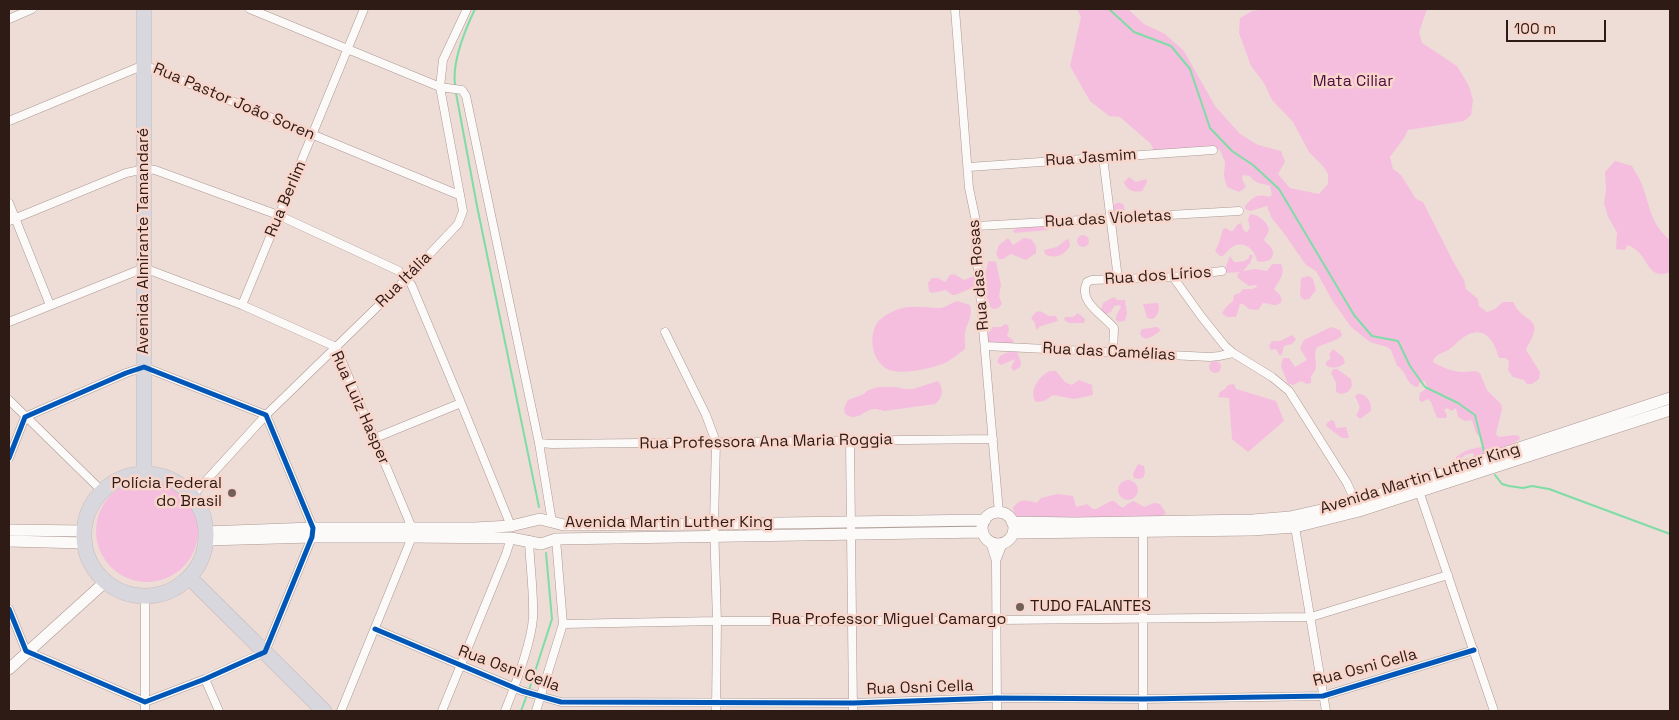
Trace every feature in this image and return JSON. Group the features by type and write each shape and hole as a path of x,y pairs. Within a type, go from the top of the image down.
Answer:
{"highway":[{"name":"Avenida Almirante Tamandaré","path":"144,9 144,474"},
{"path":"144,474 162,476 178,484 192,496 204,519 206,536 203,554 189,577 169,591 145,596 124,592 105,582 91,564 84,537 89,510 102,491 114,482 128,476 144,474"},
{"path":"189,577 324,711"}],"main road":[{"name":"Avenida Martin Luther King","path":"1012,528 1074,523 1295,527 1670,398"},
{"name":"Avenida Martin Luther King","path":"1012,528 1143,532 1252,525 1357,506 1419,491 1670,410"},
{"path":"999,512 1009,517 1012,528 1009,539 1003,543 996,544 990,542 982,532 984,520 988,516 999,512"},
{"name":"Avenida Martin Luther King","path":"475,533 540,520 564,524 630,524 714,530"},
{"name":"Avenida Martin Luther King","path":"851,528 984,520"},
{"path":"552,522 556,530 556,539"},
{"path":"529,523 527,532 529,540"},
{"path":"630,524 630,537"},
{"name":"Avenida Martin Luther King","path":"206,536 312,533 475,533 529,540 541,544 556,539 630,537 714,530 851,528 982,532"},
{"path":"9,530 84,537"},
{"path":"9,541 84,537"},
{"path":"9,669 26,651 105,582"}],"street":[{"path":"9,19 32,9"},
{"path":"250,9 440,87 462,90 466,96 540,443 552,522"},
{"name":"Rua Berlim","path":"242,305 364,9"},
{"name":"Rua Itália","path":"192,496 266,414 407,278 458,224 463,211 440,87 443,60 467,9"},
{"name":"Rua das Rosas","path":"955,9 970,196 977,226 976,247 999,512"},
{"name":"Rua Pastor João Soren","path":"9,121 144,65 459,195"},
{"name":"Rua Jasmim","path":"969,167 1213,150"},
{"path":"1103,157 1118,279"},
{"path":"12,220 126,173 145,169 155,170 278,215 399,271 412,286 462,403 511,526"},
{"path":"9,203 12,220 50,305"},
{"name":"Rua das Violetas","path":"977,226 1238,211"},
{"path":"9,322 144,268"},
{"name":"Rua Luiz Hasper","path":"144,268 242,305 336,347 412,532"},
{"name":"Rua dos Lírios","path":"1113,352 1114,328 1089,304 1085,289 1087,282 1092,280 1173,277 1222,271"},
{"path":"1173,277 1201,316 1232,353 1272,377 1289,391 1347,483 1357,506"},
{"path":"664,332 706,415 716,442 714,530 717,621 716,707"},
{"name":"Rua das Camélias","path":"985,346 1210,356 1232,353"},
{"path":"9,458 25,417 144,367 266,414 312,533 265,652 205,679 145,702 26,651 9,609"},
{"path":"9,400 102,491"},
{"path":"375,438 462,403"},
{"name":"Rua Professora Ana Maria Roggia","path":"540,443 994,439"},
{"path":"850,441 853,707"},
{"path":"1419,491 1494,711"},
{"path":"1295,527 1326,711"},
{"path":"341,711 412,532"},
{"path":"1143,532 1143,711"},
{"path":"442,711 511,538"},
{"path":"536,711 538,697 562,624 556,539"},
{"path":"505,711 518,689 531,632 533,617 529,540"},
{"path":"990,542 996,561 997,711"},
{"path":"996,561 1003,543"},
{"name":"Rua Professor Miguel Camargo","path":"562,624 717,621 852,620 896,622 996,619 1311,617 1448,575"},
{"path":"145,596 145,711"},
{"name":"Rua Osni Cella","path":"375,629 538,697 561,702 716,707 853,707 996,698 1143,699 1323,696 1474,650"},
{"path":"205,679 219,711"}],"green space":[{"name":"Mata Ciliar","path":"1077,9 1128,9 1144,24 1165,34 1184,51 1215,106 1240,134 1258,145 1281,151 1285,162 1278,174 1290,188 1319,194 1328,184 1328,174 1309,152 1293,122 1272,100 1264,83 1251,66 1239,33 1240,18 1252,11 1269,9 1427,9 1419,32 1422,43 1457,66 1469,86 1473,100 1471,115 1464,121 1408,130 1390,157 1393,169 1401,175 1416,199 1423,202 1464,280 1466,289 1478,299 1479,306 1487,312 1495,309 1503,302 1513,302 1519,311 1531,321 1534,330 1526,350 1540,372 1539,379 1532,384 1527,384 1524,380 1513,377 1508,370 1509,361 1505,358 1499,358 1490,338 1480,332 1467,335 1448,350 1438,355 1433,362 1452,370 1480,373 1487,390 1501,404 1502,409 1496,434 1499,437 1519,436 1520,439 1494,454 1472,458 1473,453 1465,455 1460,460 1456,459 1465,451 1482,447 1483,444 1476,433 1472,420 1465,421 1458,417 1456,408 1452,411 1447,408 1444,410 1447,415 1446,418 1437,418 1428,399 1422,402 1419,400 1420,393 1427,388 1425,381 1420,382 1418,387 1411,384 1403,371 1397,366 1391,350 1370,342 1351,327 1332,300 1316,271 1306,265 1271,217 1267,206 1250,211 1245,209 1245,206 1255,197 1269,197 1272,195 1270,186 1256,182 1250,176 1243,175 1242,179 1246,187 1239,192 1227,187 1224,176 1225,162 1220,150 1212,148 1154,151 1151,144 1120,117 1109,116 1090,101 1070,66 1081,17"},
{"path":"1615,161 1632,166 1640,180 1654,220 1670,240 1670,272 1662,274 1651,270 1640,254 1627,245 1625,250 1616,249 1618,234 1608,217 1604,203 1606,190 1605,172"},
{"path":"1129,177 1136,182 1146,179 1147,182 1142,191 1128,189 1124,182"},
{"path":"1119,202 1125,208 1119,214 1113,208"},
{"path":"1250,214 1260,218 1268,226 1269,230 1264,240 1272,249 1272,258 1267,261 1257,261 1254,253 1248,247 1241,244 1232,247 1223,256 1220,256 1215,251 1223,229 1226,228 1233,231 1241,223 1244,231 1247,232 1250,228 1248,219"},
{"path":"1041,218 1047,225 1048,230 1014,233 1013,231 1017,228 1034,226 1037,219"},
{"path":"1083,235 1089,241 1083,247 1077,241"},
{"path":"1008,238 1013,245 1024,238 1031,239 1036,246 1036,253 1026,260 1011,254 1003,259 999,259 996,254 999,245"},
{"path":"1067,239 1070,246 1062,254 1052,257 1045,254 1044,250 1057,247"},
{"path":"1249,255 1253,255 1250,263 1243,271 1255,269 1267,271 1272,264 1281,264 1283,271 1274,289 1280,295 1282,301 1275,305 1263,303 1258,310 1249,309 1240,304 1236,317 1227,317 1222,313 1233,301 1234,295 1240,293 1243,289 1257,287 1256,285 1249,286 1238,278 1237,275 1240,272 1226,273 1224,271 1230,256 1234,262 1238,262 1249,258"},
{"path":"990,261 996,262 1001,285 999,296 1002,304 998,308 993,309 990,307 984,292 985,273"},
{"path":"954,274 964,280 976,275 978,284 955,295 946,290 932,293 929,291 928,283 932,278 938,278 945,282 950,275"},
{"path":"1309,276 1313,279 1316,290 1309,299 1304,300 1300,296 1301,278"},
{"path":"1114,297 1117,300 1125,300 1127,314 1125,321 1118,322 1116,320 1120,305 1114,306 1111,312 1104,315 1100,313 1103,303"},
{"path":"957,301 970,305 971,313 965,333 965,349 947,362 917,370 893,371 887,369 878,360 872,343 876,325 884,316 905,308 941,308"},
{"path":"1158,303 1159,310 1156,316 1152,319 1147,318 1143,304"},
{"path":"1040,311 1049,316 1056,316 1058,321 1041,326 1036,330 1035,323 1031,318 1036,312"},
{"path":"1078,313 1085,319 1084,323 1069,323 1064,320 1065,317 1073,317"},
{"path":"1005,324 1008,325 1009,330 1007,336 1014,343 994,350 987,342 987,335 993,327 1001,327"},
{"path":"1157,327 1161,330 1153,336 1146,339 1141,336 1142,329"},
{"path":"1331,327 1340,330 1342,335 1338,339 1317,347 1315,351 1316,369 1311,376 1311,383 1307,384 1301,381 1293,385 1288,384 1281,366 1283,358 1289,358 1295,367 1307,360 1300,348 1304,340"},
{"path":"1292,335 1296,339 1292,344 1284,346 1280,356 1276,349 1271,350 1269,346 1272,341 1280,341"},
{"path":"1333,349 1343,357 1345,363 1333,368 1328,367 1326,362 1331,358 1329,354"},
{"path":"1011,351 1017,351 1021,362 1020,367 1014,371 1011,368 1015,359 1001,365 997,362 1000,356"},
{"path":"1213,361 1217,361 1221,367 1217,373 1213,373 1209,369 1209,365"},
{"path":"1333,369 1337,369 1351,379 1352,386 1348,392 1342,394 1336,392 1336,383 1331,373"},
{"path":"1050,371 1056,371 1065,382 1072,385 1079,380 1092,385 1093,395 1074,399 1053,395 1044,401 1036,402 1033,393 1036,384 1042,376"},
{"path":"938,381 942,393 940,399 935,404 884,411 872,409 854,417 845,414 844,408 848,400 864,394 868,390 879,387 913,389"},
{"path":"1234,384 1236,389 1276,401 1284,421 1248,452 1232,439 1229,398 1218,397 1220,392 1228,385"},
{"path":"1357,394 1366,397 1370,402 1371,408 1371,411 1360,419 1356,415 1359,408 1355,397"},
{"path":"1331,420 1334,421 1336,428 1346,427 1349,438 1342,438 1326,426"},
{"path":"1138,464 1144,466 1145,473 1143,478 1138,479 1134,478 1133,474"},
{"path":"147,480 167,484 183,495 194,511 198,531 194,551 183,567 167,578 147,582 127,578 111,567 100,551 96,531 100,511 111,495 127,484"},
{"path":"1128,480 1135,483 1138,490 1135,497 1128,500 1121,497 1118,490 1121,483"},
{"path":"1058,494 1073,496 1076,507 1087,504 1096,509 1114,501 1121,507 1124,507 1134,501 1144,507 1154,503 1160,504 1166,513 1162,516 1015,517 1013,508 1021,501 1037,503 1041,498"}],"waterway":[{"path":"455,85 457,57 463,36 475,9"},
{"path":"1109,9 1134,32 1171,46 1190,69 1210,128 1232,151 1253,165 1279,189 1354,315 1372,336 1398,341 1410,366 1425,387 1458,403 1475,415 1484,451"},
{"path":"456,93 477,206 539,507"},
{"path":"1495,475 1502,484 1523,488 1532,486 1549,489 1670,534"},
{"path":"529,690 552,619 546,553"},
{"path":"521,711 527,695"}],"cycle path":[{"path":"9,458 25,417 144,367 266,415 313,528 312,537 265,652 205,679 145,702 26,651 9,609"},
{"path":"375,629 522,691 561,702 853,703 997,698 1143,699 1323,696 1474,650"}],"place":[{"name":"Polícia Federal do Brasil","path":"232,493"},
{"name":"TUDO FALANTES","path":"1020,607"}]}
